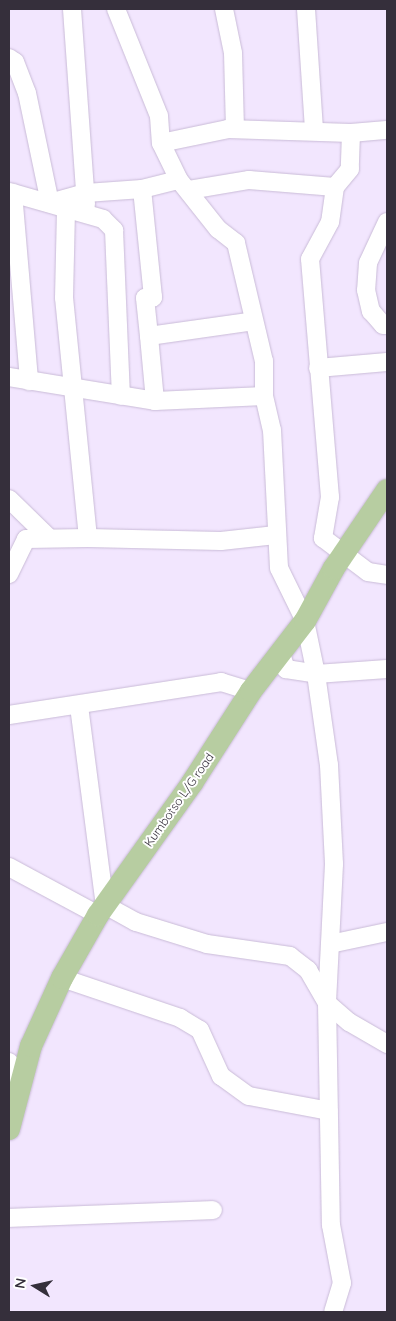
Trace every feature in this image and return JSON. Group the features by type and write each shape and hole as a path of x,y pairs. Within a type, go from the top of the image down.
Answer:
{"main road":[{"name":"Kumbotso L/G road","path":"9,1129 14,1071 31,1046 62,978 101,910 192,783 251,690 282,654 305,621 343,555 387,490"}],"street":[{"path":"72,9 87,214"},
{"path":"116,9 159,116 161,143 184,185 218,229 236,243 264,361 264,396 272,430 279,568 305,621 316,674 329,765 334,864 327,1003 331,1225 342,1283 333,1312"},
{"path":"224,9 233,53 235,129"},
{"path":"306,9 314,131"},
{"path":"9,58 15,62 27,93 58,205 64,298 88,538"},
{"path":"161,143 200,133 235,129 351,133 387,130"},
{"path":"351,133 350,169 335,187 330,222 310,259 330,497 323,538 343,555 368,572 387,575"},
{"path":"58,205 86,193 249,180 335,187"},
{"path":"142,189 153,297 145,298 155,401"},
{"path":"29,380 11,192 87,214 103,220 114,230 121,396"},
{"path":"387,222 368,263 366,290 371,311 387,328"},
{"path":"149,336 254,321"},
{"path":"318,368 387,362"},
{"path":"9,377 155,401 264,396"},
{"path":"9,499 47,536"},
{"path":"9,574 26,539 47,536 220,541 276,535"},
{"path":"282,654 286,669 316,674 387,669"},
{"path":"9,715 79,706 221,682 251,690"},
{"path":"79,706 101,910"},
{"path":"9,867 101,910 136,922 207,944 290,956 308,970 327,1003 349,1022 387,1044"},
{"path":"330,944 387,932"},
{"path":"62,978 180,1018 200,1030 221,1076 249,1096 329,1111"},
{"path":"9,1218 214,1210"}]}
